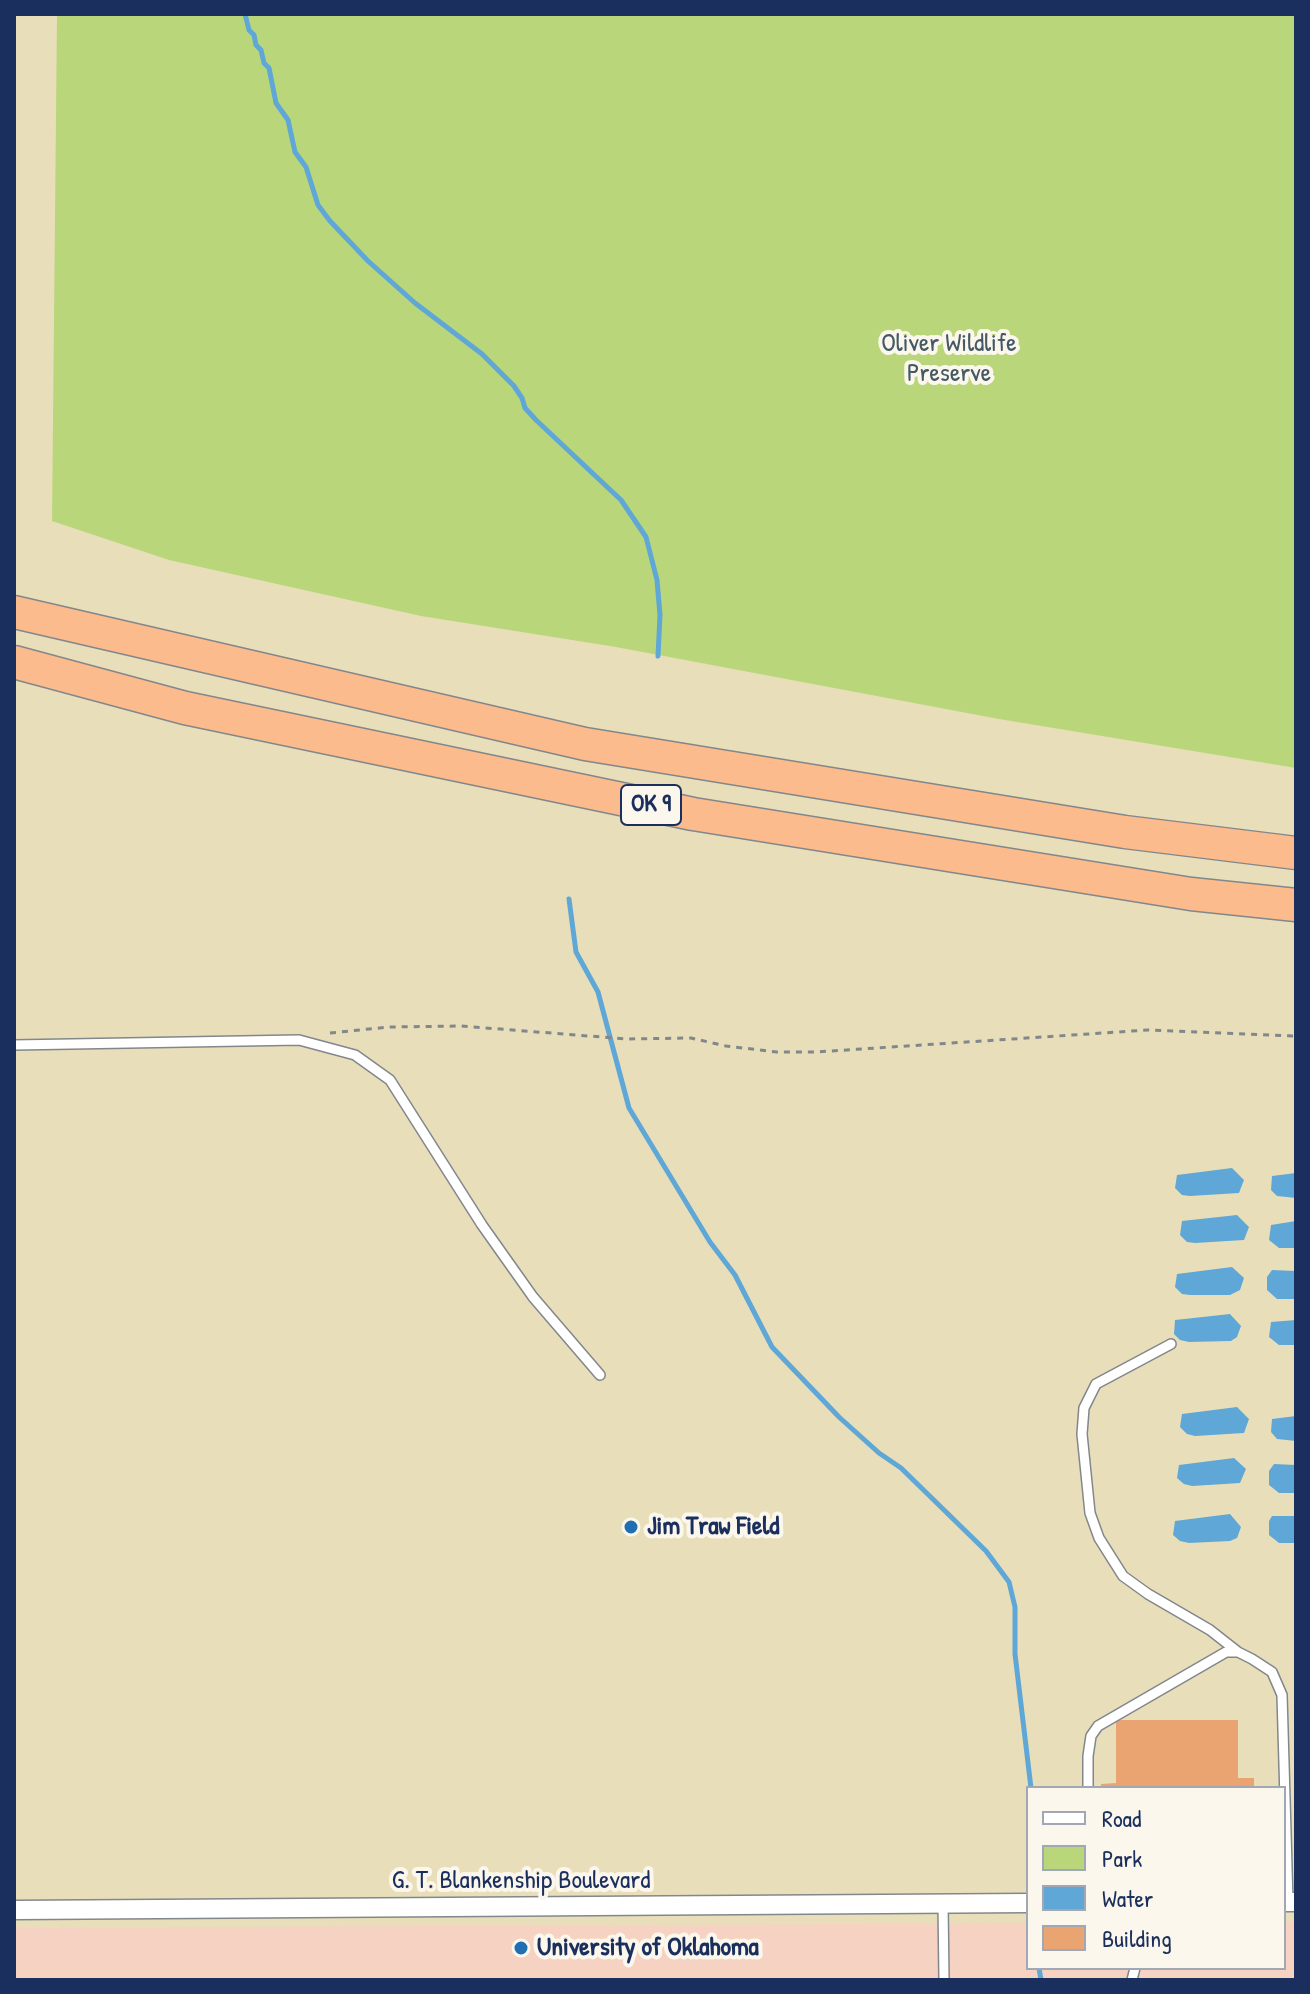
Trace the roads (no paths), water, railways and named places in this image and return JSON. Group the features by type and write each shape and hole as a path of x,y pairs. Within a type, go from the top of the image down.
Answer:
{"highway":[{"name":"OK 9","path":"14,612 585,744 1125,832 1296,853"},
{"name":"OK 9","path":"14,662 185,708 693,814 1191,894 1296,905"}],"street":[{"name":"G. T. Blankenship Boulevard","path":"14,1910 1026,1903"}],"lane":[{"path":"14,1045 299,1040 355,1055 390,1080 482,1225 533,1297 600,1375"},
{"path":"1171,1344 1096,1384 1084,1408 1082,1434 1090,1513 1099,1538 1123,1576 1272,1672 1282,1695 1285,1786"},
{"path":"1088,1786 1091,1736 1098,1726 1211,1659 1226,1652 1238,1652"},
{"path":"1286,1813 1289,1902"},
{"path":"943,1904 944,1980"}],"water":[{"path":"1232,1168 1244,1180 1239,1193 1190,1196 1182,1195 1175,1188 1177,1175"},
{"path":"1296,1173 1296,1198 1277,1196 1271,1190 1272,1176"},
{"path":"1237,1215 1249,1227 1244,1240 1195,1243 1187,1242 1180,1235 1182,1221"},
{"path":"1296,1221 1296,1248 1279,1248 1269,1240 1271,1225"},
{"path":"1232,1267 1244,1278 1240,1290 1230,1295 1182,1294 1175,1287 1177,1274"},
{"path":"1272,1270 1296,1271 1296,1299 1277,1299 1267,1290 1267,1277"},
{"path":"1230,1314 1241,1326 1237,1337 1231,1341 1189,1342 1180,1340 1174,1334 1175,1320"},
{"path":"1296,1320 1296,1345 1279,1345 1269,1337 1271,1322"},
{"path":"1237,1407 1249,1419 1244,1433 1195,1436 1187,1434 1180,1427 1182,1414"},
{"path":"1296,1416 1296,1441 1277,1439 1271,1432 1272,1419"},
{"path":"1234,1458 1246,1469 1240,1483 1192,1486 1177,1478 1179,1465"},
{"path":"1274,1464 1296,1465 1296,1493 1279,1493 1269,1485 1269,1471"},
{"path":"1230,1514 1241,1527 1237,1538 1230,1541 1189,1543 1173,1535 1175,1521"},
{"path":"1272,1516 1296,1516 1296,1543 1279,1543 1269,1535"}],"waterway":[{"path":"245,14 249,30 269,68 276,103 288,120 295,152 306,167 318,205 330,221 368,261 415,303 482,354 514,386 525,408 536,420 621,500 646,537 657,580 660,615 658,656"},
{"path":"569,899 576,952 598,992 629,1108 710,1242 735,1275 772,1347 839,1417 901,1468 986,1551 1009,1582 1015,1607 1015,1654 1031,1786"},
{"path":"1039,1970 1041,1980"}],"place":[{"name":"Jim Traw Field","path":"631,1527"},
{"name":"University of Oklahoma","path":"521,1948"}],"park label":[{"name":"Oliver Wildlife Preserve","path":"949,359"}]}
